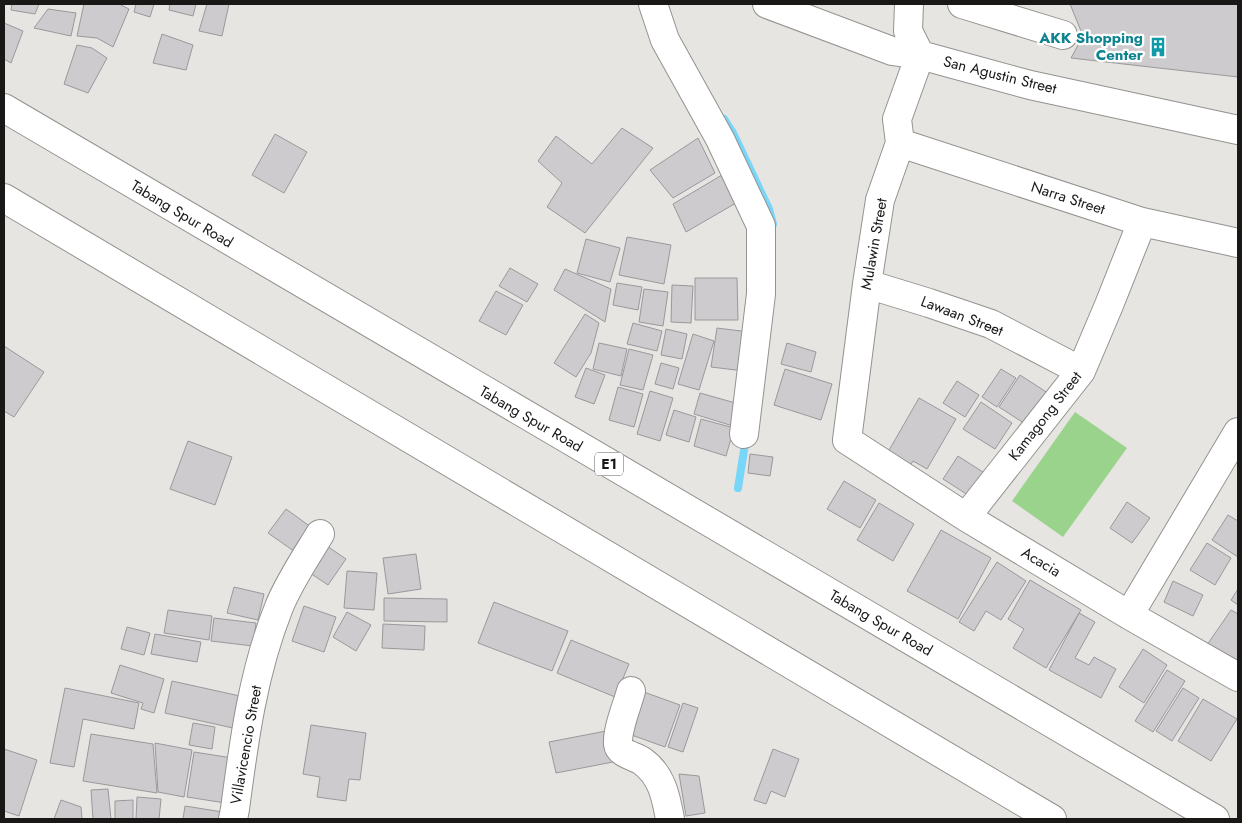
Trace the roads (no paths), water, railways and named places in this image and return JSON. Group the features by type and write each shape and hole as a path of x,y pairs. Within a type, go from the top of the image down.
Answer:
{"main road":[{"path":"653,4 666,40 720,139 761,226 762,294 744,434"},
{"name":"San Agustin Street","path":"767,4 892,51 920,55 1030,84 1238,130"},
{"path":"908,4 908,31 920,55"},
{"path":"962,4 1063,35"},
{"name":"Mulawin Street","path":"847,440 866,284 880,200 900,144 897,119 920,55"},
{"name":"Tabang Spur Road","path":"4,108 1215,819"},
{"name":"Narra Street","path":"900,144 1142,222 1238,243"},
{"path":"4,198 1052,819"},
{"name":"Kamagong Street","path":"966,517 1081,372 1110,305 1142,222"},
{"name":"Lawaan Street","path":"866,284 991,324 1081,372"},
{"path":"1129,615 1238,432"},
{"name":"Acacia","path":"847,440 966,517 1129,615 1238,677"},
{"name":"Villavicencio Street","path":"233,819 236,809 246,727 262,657 279,606 320,534"},
{"path":"631,691 618,745 620,750 643,762 660,779 670,819"}],"waterway":[{"path":"724,119 733,133 769,209 773,224"},
{"path":"738,488 746,438"}],"place":[{"name":"AKK Shopping Center","path":"1158,47"}]}
